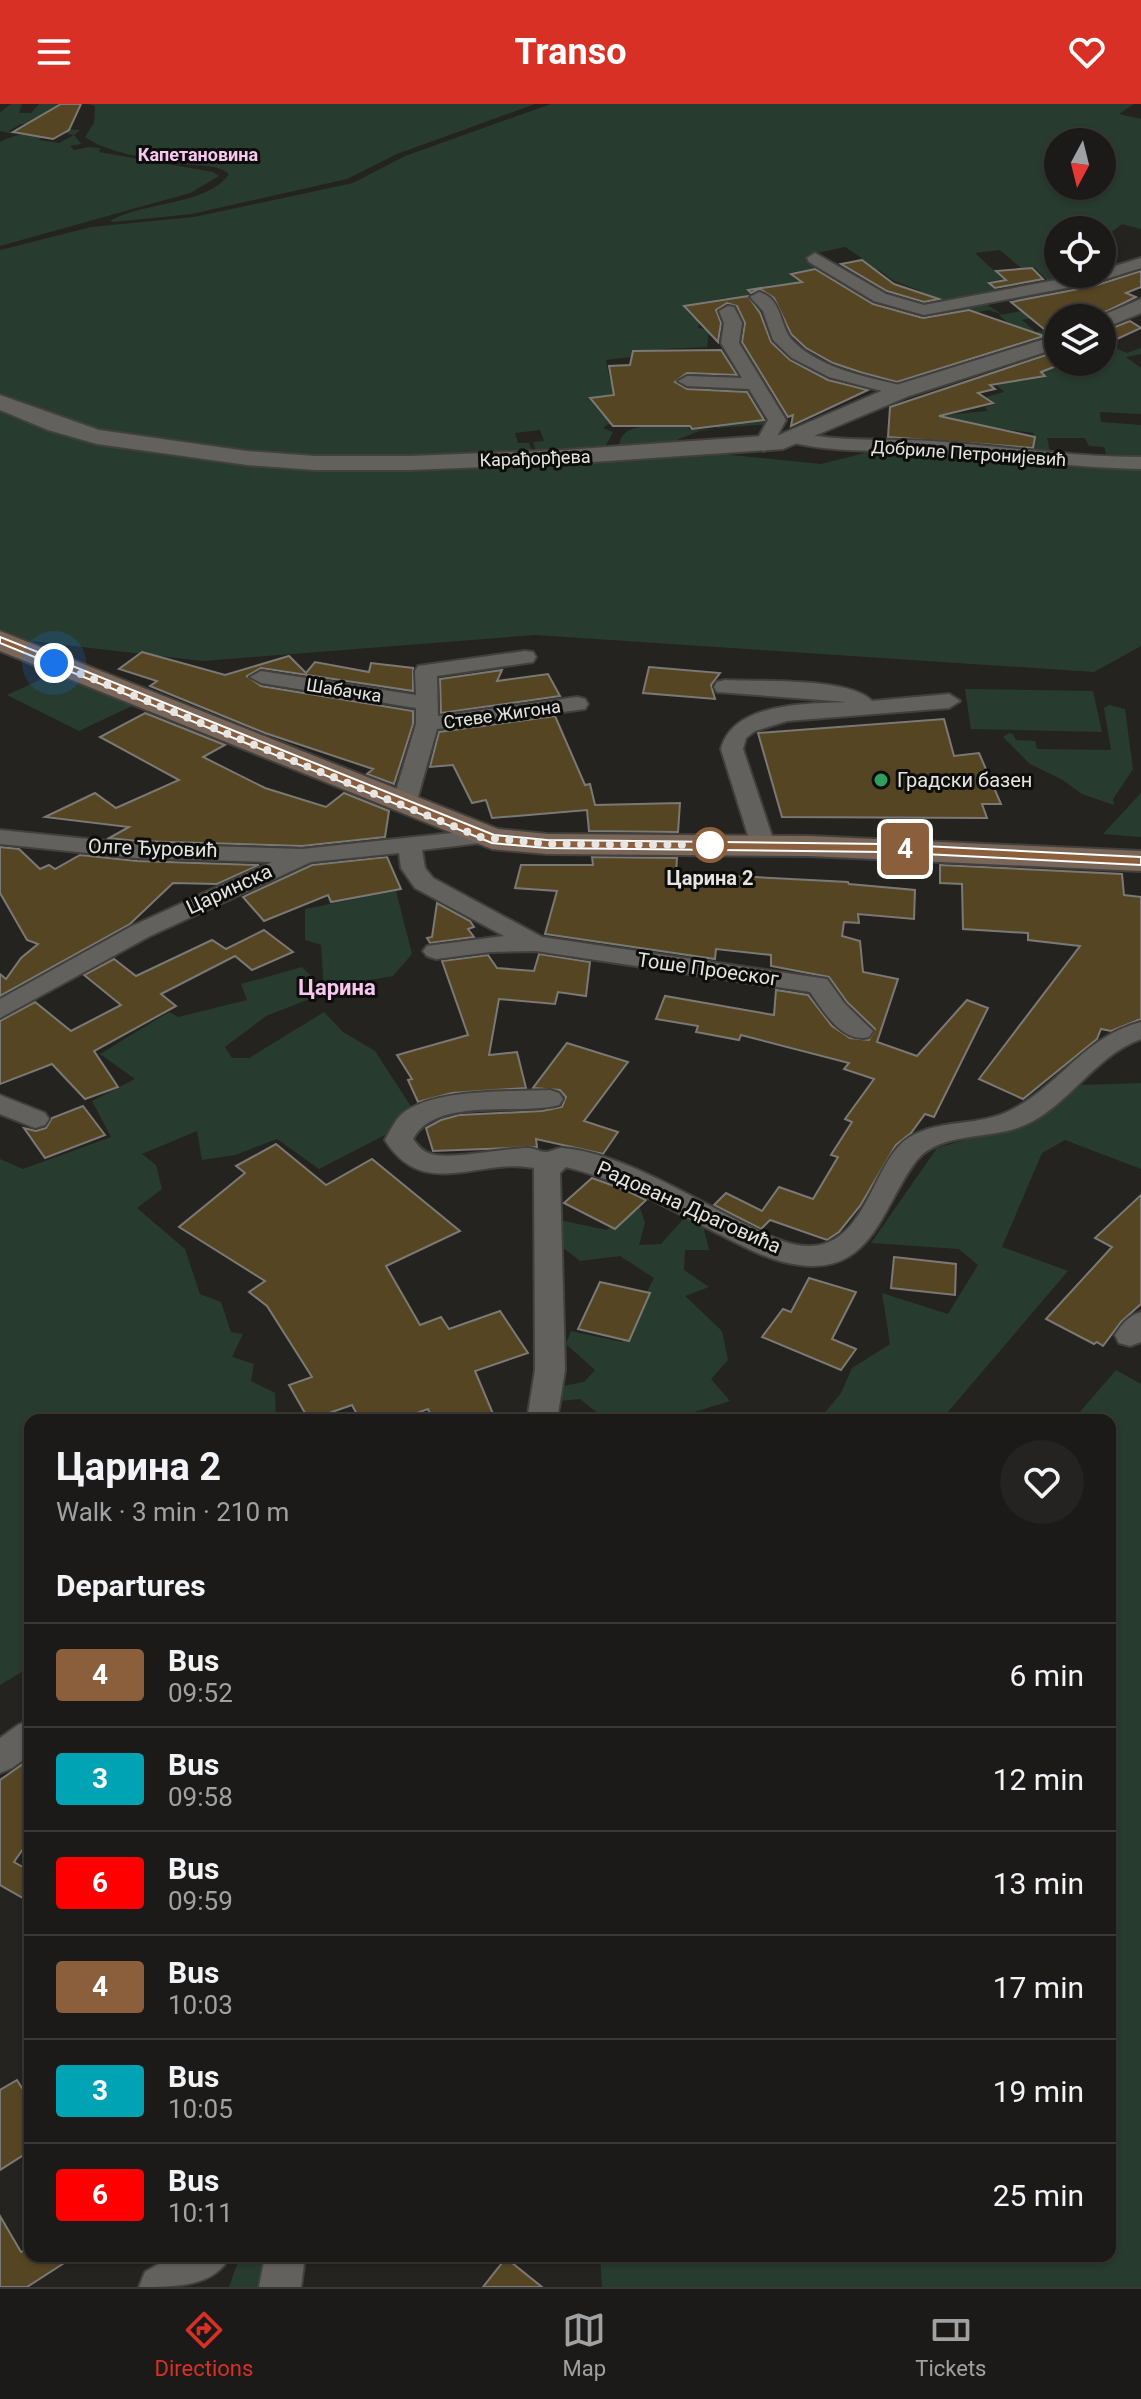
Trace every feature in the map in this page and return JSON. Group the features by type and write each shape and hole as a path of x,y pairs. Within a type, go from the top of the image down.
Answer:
{"main road":[{"path":"0,640 480,837 547,844 763,845 1141,861"}],"street":[{"path":"815,258 877,297 924,310 1093,278 1141,263"},
{"path":"759,297 771,310 782,340 798,354 835,373 901,391"},
{"path":"1116,317 1141,305"},
{"path":"728,311 733,317 734,327 730,343 777,420 763,445"},
{"name":"Карађорђева","path":"0,402 56,425 97,437 279,461 410,463 763,445 797,438 901,391 1044,345"},
{"path":"687,381 754,384"},
{"name":"Добриле Петронијевић","path":"797,438 839,445 932,447 1079,462 1141,463"},
{"path":"404,804 427,714 426,671 525,657"},
{"name":"Шабачка","path":"261,677 427,714"},
{"path":"725,687 841,693 858,699 866,708"},
{"path":"763,845 732,749 731,741 737,730 758,720 949,701"},
{"name":"Стеве Жигона","path":"427,714 577,704"},
{"name":"Олге Ђуровић","path":"0,837 137,851 306,855"},
{"name":"Царинска","path":"0,1010 153,925 306,855 480,837"},
{"name":"Тоше Проеског","path":"409,844 413,868 424,883 536,944"},
{"name":"Тоше Проеског","path":"436,951 490,944 536,944 818,985 836,1010 860,1031"},
{"name":"Радована Драговића","path":"553,1164 560,1157 586,1161 620,1173 774,1249 810,1256 839,1252 857,1238 909,1151 931,1138 1014,1120 1048,1100 1090,1059 1120,1036 1141,1030"},
{"path":"543,1414 550,1370 550,1230 546,1171 553,1164 531,1157 429,1165 409,1154 399,1140 415,1117 443,1108 472,1103 550,1099"},
{"path":"0,1104 35,1119"},
{"path":"0,1758 24,1740"},
{"path":"160,2287 200,2262"},
{"path":"280,2287 284,2262"}],"green space":[{"path":"11,104 22,104 19,113 31,113 39,104 58,104 54,114 61,129 80,130 74,135 81,144 70,146 74,150 100,148 99,152 213,172 219,176 190,193 0,246 0,142 40,126 21,124 9,131 17,133 14,134 0,131 0,112","holes":["52,130 74,135 59,143 39,140"]},
{"path":"88,104 535,104 397,154 347,179 192,214 113,222 110,221 124,215 206,192 229,174 211,166 128,154 94,143 85,137 94,123 95,106"},
{"path":"551,104 1134,104 1119,114 1141,119 1141,229 1122,224 1116,229 1116,216 1044,216 1044,277 1034,267 1021,268 1000,250 975,253 1003,279 987,282 998,292 921,304 923,299 910,297 921,291 894,281 879,270 860,273 846,263 862,258 845,247 808,255 847,281 837,283 816,268 789,273 806,287 848,283 853,286 847,289 851,316 894,307 900,310 889,315 901,321 933,318 927,313 983,302 1001,314 989,310 963,315 993,325 1007,322 999,315 1028,310 1015,299 1019,298 1014,294 1038,289 1048,295 1087,297 1105,304 1090,301 1084,304 1044,304 1044,315 1022,320 1036,332 1044,330 1044,338 1037,341 1017,327 978,349 989,356 984,358 958,343 817,327 786,335 784,332 796,322 781,322 775,308 808,304 796,290 763,294 756,288 746,289 766,311 738,312 725,298 683,306 692,317 701,315 698,328 723,332 709,331 707,347 663,349 664,361 687,379 672,375 647,359 606,360 610,382 661,378 681,382 681,385 651,384 689,403 691,383 737,388 709,391 754,410 760,421 771,421 771,424 717,428 711,417 686,420 690,430 715,429 699,431 672,442 619,447 625,433 631,429 672,427 671,413 619,393 588,398 603,416 631,411 616,426 608,424 603,428 613,432 604,449 537,453 533,442 544,441 540,430 515,433 518,443 529,443 533,454 467,457 269,454 101,431 0,393 0,250 91,227 194,217 353,183 405,156"},
{"path":"1116,348 1127,353 1141,348 1141,354 1126,357 1141,368 1141,414 1100,412 1101,422 1141,425 1141,461 1108,460 1104,447 1089,446 1085,438 1047,438 1051,456 1026,453 1034,433 996,428 988,447 984,446 984,427 936,433 936,444 922,443 923,424 915,418 987,411 985,407 995,404 986,397 1004,392 994,383 1014,376 1020,381 1047,377 1116,376"},
{"path":"0,410 79,436 215,460 711,453 821,464 881,449 993,457 1024,466 1047,463 1141,468 1141,646 1094,672 535,635 203,661 13,639 0,633"},
{"path":"59,671 134,705 79,731 7,695"},
{"path":"965,689 1093,691 1102,732 971,729"},
{"path":"1109,705 1125,709 1133,769 1113,799 1114,805 1082,794 1061,779 1030,764 1003,737 1009,733 1016,740 1035,741 1037,749 1111,750 1104,708"},
{"path":"1141,793 1141,837 1103,834"},
{"path":"396,891 412,954 393,976 364,981 348,994 324,990 321,945 305,940 305,909"},
{"path":"302,967 318,983 317,996 266,1016 225,1047 232,1058 249,1058 324,1012 343,1032 375,1051 414,1111 387,1134 319,1169 277,1139 235,1155 202,1160 197,1131 142,1154 156,1165 162,1189 137,1208 185,1249 200,1294 221,1302 231,1332 243,1334 232,1357 254,1364 251,1381 275,1393 276,1414 24,1414 24,1671 0,1685 0,1159 23,1169 111,1137 92,1101 135,1079 100,1054 169,1012 178,1017 247,1000 241,984"},
{"path":"1141,1083 1141,1169 1065,1140 1042,1153 1002,1247 1068,1271 946,1414 824,1414 841,1393 852,1368 890,1344 882,1293 948,1314 978,1265 959,1249 871,1243 937,1148 1034,1120 1081,1085"},
{"path":"639,1205 645,1223 639,1245 661,1244 686,1216 702,1222 709,1250 685,1250 684,1270 709,1287 685,1296 722,1331 728,1360 711,1379 730,1401 684,1414 600,1414 580,1399 560,1401 563,1386 584,1382 595,1370 566,1344 571,1331 622,1342 654,1278 620,1256 580,1261 562,1247 559,1220 607,1230"},
{"path":"1116,1370 1141,1384 1141,2287 602,2287 600,2262 1116,2262 1116,1414 1078,1414"},
{"path":"238,2262 277,2262 283,2287 229,2287"}],"building":[{"path":"61,104 81,104 69,130 53,139 13,132"},
{"path":"862,260 894,284 939,299 924,302 887,291 841,264"},
{"path":"1032,268 1043,279 995,288 989,283 1006,280 996,271"},
{"path":"815,269 873,304 923,318 969,310 1044,336 897,382 833,363 806,348 791,334 774,298 760,289 751,293 748,290 802,282 791,274"},
{"path":"1141,271 1141,287 1126,293 1136,297 1116,307 1116,304 1044,304 1044,329 1011,302 1084,288 1116,288 1116,279"},
{"path":"748,296 760,313 771,342 790,360 828,380 868,390 791,426 793,415 788,417 742,342 745,323 737,306 727,303 716,310 721,323 718,342 684,306"},
{"path":"1130,321 1141,328 1116,340 1116,326"},
{"path":"721,350 737,375 687,373 675,382 687,389 747,392 764,420 692,429 690,426 613,426 590,398 614,395 609,366 630,365 633,351"},
{"path":"1044,356 1044,371 1041,372 1045,376 990,385 995,389 978,393 993,403 939,416 1035,437 1033,448 888,437 890,407"},
{"path":"142,652 225,675 289,656 306,673 315,662 369,672 371,663 413,668 413,691 261,668 247,676 261,686 413,711 413,724 394,784 367,774 373,769 265,733 150,686 157,681 119,669"},
{"path":"649,667 720,673 711,685 715,699 643,693"},
{"path":"502,670 497,681 548,674 560,696 441,713 440,679"},
{"path":"145,713 225,745 203,757 265,788 326,807 344,793 389,811 385,837 302,846 137,841 109,838 129,827 45,817 95,793 116,808 179,780 100,737"},
{"path":"555,716 585,785 590,784 595,805 680,803 678,832 589,831 587,810 492,818 486,800 472,803 453,765 430,767 439,732"},
{"name":"Градски базен","path":"944,719 954,756 979,753 1001,804 982,804 987,818 782,817 758,733"},
{"path":"0,847 19,849 40,869 49,865 55,869 80,855 137,861 259,865 217,884 173,883 130,924 0,996 0,974 6,979 21,958 38,944 27,940 0,893"},
{"path":"387,857 401,889 331,902 328,895 264,921 243,897 312,865"},
{"path":"592,857 677,858 676,873 848,882 915,890 914,919 858,914 859,923 844,922 842,936 860,941 863,972 898,979 877,1042 917,1056 967,1000 988,1008 934,1117 925,1114 911,1133 896,1145 860,1206 839,1232 827,1240 770,1220 761,1229 714,1205 726,1193 762,1211 779,1187 813,1199 838,1157 831,1155 852,1122 845,1119 874,1079 844,1069 849,1063 741,1035 739,1040 696,1032 698,1026 656,1019 665,996 774,1015 776,990 808,995 832,1026 850,1038 869,1040 875,1029 847,1002 829,977 771,966 771,955 716,949 715,959 545,934 557,891 515,888 521,865 593,865"},
{"path":"940,865 1122,874 1124,895 1141,897 1141,1019 1111,1031 1101,1029 1097,1039 1023,1099 979,1079 1080,946 1028,940 1028,933 963,929 962,884 940,883"},
{"path":"437,903 470,921 474,927 468,929 474,937 430,943 427,938 432,937"},
{"path":"264,930 293,952 252,970 235,956 161,994 176,1006 94,1051 118,1087 85,1099 52,1064 0,1084 0,1021 35,1002 71,1031 121,1005 84,975 114,959 136,976 212,940 226,949"},
{"path":"539,954 590,962 586,996 558,992 555,1004 499,999 489,1055 517,1052 526,1088 452,1093 418,1102 408,1080 412,1079 397,1055 468,1035 442,961 488,955 497,968 534,971"},
{"path":"567,1043 628,1062 584,1121 618,1132 603,1154 536,1139 537,1147 433,1151 426,1128 441,1120 459,1115 542,1111 562,1107 566,1097 560,1090 533,1088"},
{"path":"83,1106 105,1135 45,1158 24,1128 36,1131 46,1128 52,1118"},
{"path":"276,1144 326,1185 372,1159 460,1231 386,1266 420,1325 441,1317 449,1329 500,1311 528,1353 475,1371 493,1414 430,1414 428,1409 414,1414 357,1414 352,1405 326,1414 306,1414 289,1385 312,1377 267,1306 249,1292 265,1281 179,1227 245,1173 236,1166"},
{"path":"592,1178 646,1200 615,1229 564,1203"},
{"path":"1141,1195 1141,1304 1121,1322 1103,1346 1097,1342 1094,1344 1046,1319 1112,1247 1095,1238"},
{"path":"894,1257 956,1264 955,1295 891,1288"},
{"path":"809,1278 856,1292 832,1339 856,1349 841,1370 762,1337 783,1309 791,1312"},
{"path":"600,1282 650,1293 629,1341 578,1329"},
{"path":"24,1763 24,1848 14,1862 24,1868 24,1899 0,1885 0,1780"},
{"path":"17,2080 24,2091 24,2155 0,2170 0,2090"},
{"path":"0,2216 21,2252 24,2250 24,2262 66,2262 27,2287 0,2287"},
{"path":"503,2262 511,2262 542,2287 483,2287"}],"bus line":[{"name":"4","path":"0,640 480,837 547,844 884,848 1141,861"}],"place":[{"name":"Градски базен","path":"881,780"},
{"name":"Царина 2","path":"710,845"}],"district":[{"name":"Капетановина","path":"198,154"},
{"name":"Царина","path":"337,987"}],"route":[{"path":"54,663 480,837 547,844 710,845"}]}
